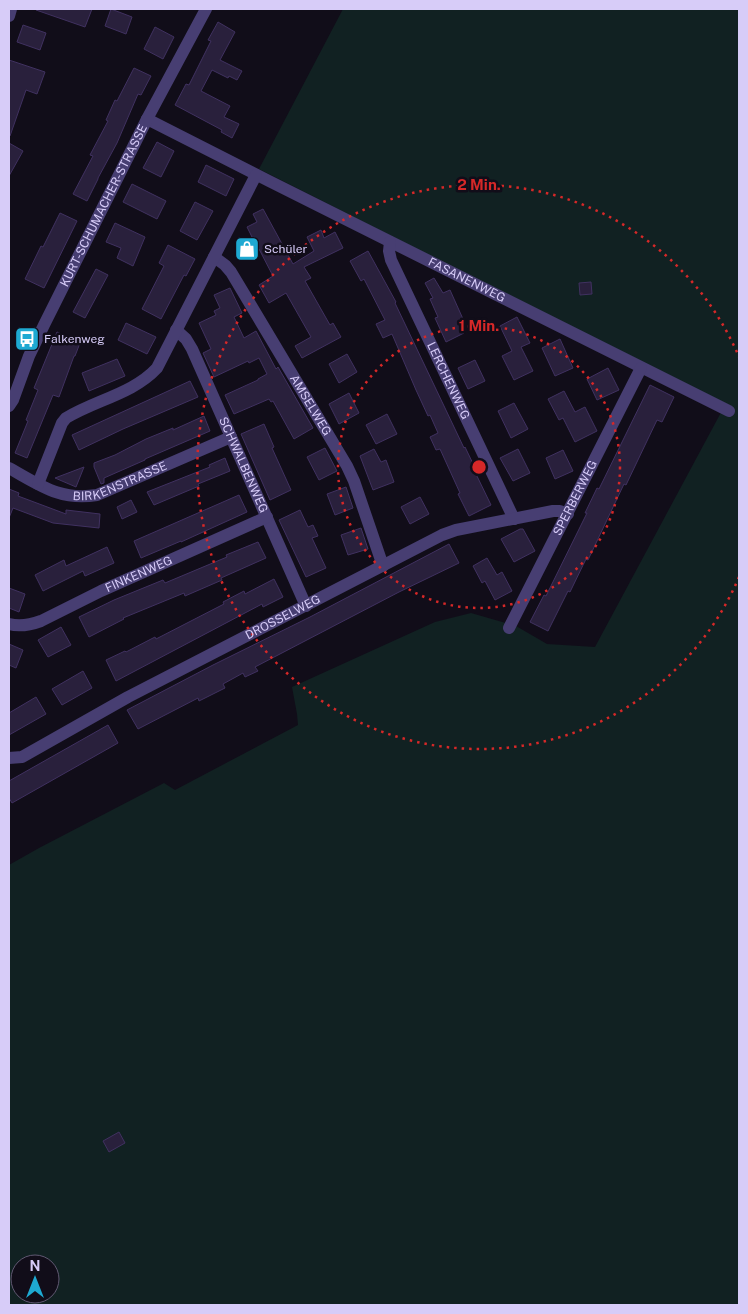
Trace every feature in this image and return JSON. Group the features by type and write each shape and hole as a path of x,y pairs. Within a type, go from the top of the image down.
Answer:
{"street":[{"path":"9,16 11,9"},
{"name":"KURT-SCHUMACHER-STRASSE","path":"9,406 36,341 147,119 206,9"},
{"path":"38,484 62,423 66,418 134,386 157,368 256,175 147,119"},
{"name":"FASANENWEG","path":"256,175 729,411"},
{"name":"LERCHENWEG","path":"390,242 390,260 514,519"},
{"name":"AMSELWEG","path":"214,257 231,272 347,466 354,481 383,566"},
{"name":"SCHWALBENWEG","path":"176,330 186,339 192,349 306,606"},
{"name":"SPERBERWEG","path":"509,628 641,368"},
{"name":"BIRKENSTRASSE","path":"9,468 50,490 68,496 97,495 231,436"},
{"name":"DROSSELWEG","path":"9,758 22,757 136,693 442,535 456,530 553,511 568,514"},
{"name":"FINKENWEG","path":"9,624 23,626 41,621 101,591 267,517"}],"shaded area":[{"path":"343,9 739,9 739,1305 9,1305 9,865 164,783 175,790 298,725 292,687 435,622 471,613 516,626 547,644 595,647 725,405 259,169"}],"building":[{"path":"36,9 92,9 85,27"},
{"path":"111,9 132,17 126,34 105,26"},
{"path":"218,22 235,32 220,60 242,71 237,80 212,70 201,91 230,106 224,117 239,124 232,138 221,132 222,130 175,105 186,84 189,85 211,41 208,40"},
{"path":"23,25 46,33 40,50 17,42"},
{"path":"155,27 174,37 163,59 144,49"},
{"path":"9,60 45,72 37,94 26,90 10,136 9,136"},
{"path":"134,68 151,76 141,95 138,94 117,143 87,201 73,194 93,156 90,155 108,121 106,120 115,100 117,101"},
{"path":"157,142 174,151 161,177 143,168"},
{"path":"9,143 23,151 9,176"},
{"path":"206,165 234,179 226,196 198,182"},
{"path":"132,184 166,201 157,219 123,202"},
{"path":"195,202 213,211 197,240 180,231"},
{"path":"263,209 293,264 314,251 307,237 321,230 324,238 335,232 343,248 304,267 311,278 305,281 330,325 333,323 341,337 302,358 295,346 311,337 286,293 269,303 259,285 273,276 259,249 241,259 236,248 253,239 247,227 257,222 253,214"},
{"path":"60,213 77,221 44,288 25,279"},
{"path":"115,223 145,237 133,266 117,258 121,248 106,242"},
{"path":"168,245 195,259 186,276 184,275 161,319 142,309 164,266 159,263"},
{"path":"368,251 396,302 491,505 469,516 440,449 436,450 430,437 438,433 430,415 428,416 392,334 383,338 376,324 385,320 364,279 361,281 350,261"},
{"path":"96,269 108,275 85,318 73,312"},
{"path":"434,278 443,293 450,290 463,319 458,321 464,333 446,342 435,318 438,317 430,299 433,298 425,283"},
{"path":"591,282 592,294 580,295 579,283"},
{"path":"230,288 242,313 234,317 244,338 256,331 276,369 278,367 313,428 294,439 273,401 271,402 269,399 234,414 225,395 267,374 259,358 249,363 248,361 214,377 203,353 211,349 199,323 216,315 214,311 220,308 214,295"},
{"path":"517,317 530,343 521,347 533,371 514,380 502,356 512,351 500,326"},
{"path":"126,323 156,337 147,354 118,340"},
{"path":"57,332 80,343 59,397 53,395 27,458 15,453 38,390 34,388"},
{"path":"560,339 573,368 555,376 542,348"},
{"path":"347,354 357,372 339,383 329,364"},
{"path":"117,359 125,376 89,391 82,373"},
{"path":"475,360 485,381 468,389 458,368"},
{"path":"608,368 619,390 597,400 587,379"},
{"path":"190,381 198,397 79,450 72,435"},
{"path":"650,385 674,397 662,422 657,420 588,560 586,559 548,631 530,622 544,595 546,596 587,513 585,513 597,488 599,489"},
{"path":"564,391 575,412 585,407 597,431 575,442 563,418 559,420 548,399"},
{"path":"349,393 359,413 339,424 329,404"},
{"path":"514,403 528,429 511,438 498,411"},
{"path":"387,414 397,434 376,444 366,425"},
{"path":"204,416 210,431 104,478 104,483 101,484 94,463 115,455 146,439 173,428 173,430"},
{"path":"264,424 274,447 272,448 291,490 270,500 241,434"},
{"path":"325,448 337,471 319,480 307,457"},
{"path":"374,449 381,462 386,460 394,482 373,490 360,456"},
{"path":"518,449 530,473 513,481 500,458"},
{"path":"563,450 573,471 555,479 546,458"},
{"path":"225,458 230,471 154,505 147,492 210,467 209,465"},
{"path":"84,467 76,487 55,478"},
{"path":"346,487 353,508 335,515 327,494"},
{"path":"9,489 19,493 18,496 66,514 66,510 100,514 99,528 53,523 13,508 9,518"},
{"path":"239,495 247,512 141,558 134,541"},
{"path":"420,497 429,514 410,524 401,507"},
{"path":"131,500 137,512 122,519 117,507"},
{"path":"300,510 308,527 313,525 318,536 312,538 326,568 306,577 279,520"},
{"path":"361,528 368,549 348,555 341,535"},
{"path":"523,529 535,551 514,562 501,539"},
{"path":"258,542 266,558 185,596 184,593 123,618 89,637 79,617 114,600 163,580 165,583"},
{"path":"449,544 459,563 255,667 258,671 245,677 243,673 223,684 225,688 199,701 198,698 138,729 127,710 310,617"},
{"path":"107,547 114,563 85,576 83,571 43,591 35,575 64,560 66,566"},
{"path":"487,558 497,575 502,572 512,591 495,600 485,581 482,583 473,566"},
{"path":"274,579 283,597 263,607 262,604 116,681 106,660 155,637 156,639 224,604 223,602 244,591 245,594"},
{"path":"9,588 25,594 19,612 9,608"},
{"path":"61,627 71,645 48,657 38,640"},
{"path":"9,644 23,650 16,668 9,665"},
{"path":"83,671 92,688 62,705 52,689"},
{"path":"36,697 46,714 9,735 9,713"},
{"path":"108,725 118,743 12,803 9,798 9,781"},
{"path":"119,1132 125,1143 109,1152 103,1141"}],"place":[{"name":"Schüler","path":"247,249"},
{"name":"Falkenweg","path":"27,339"}]}
